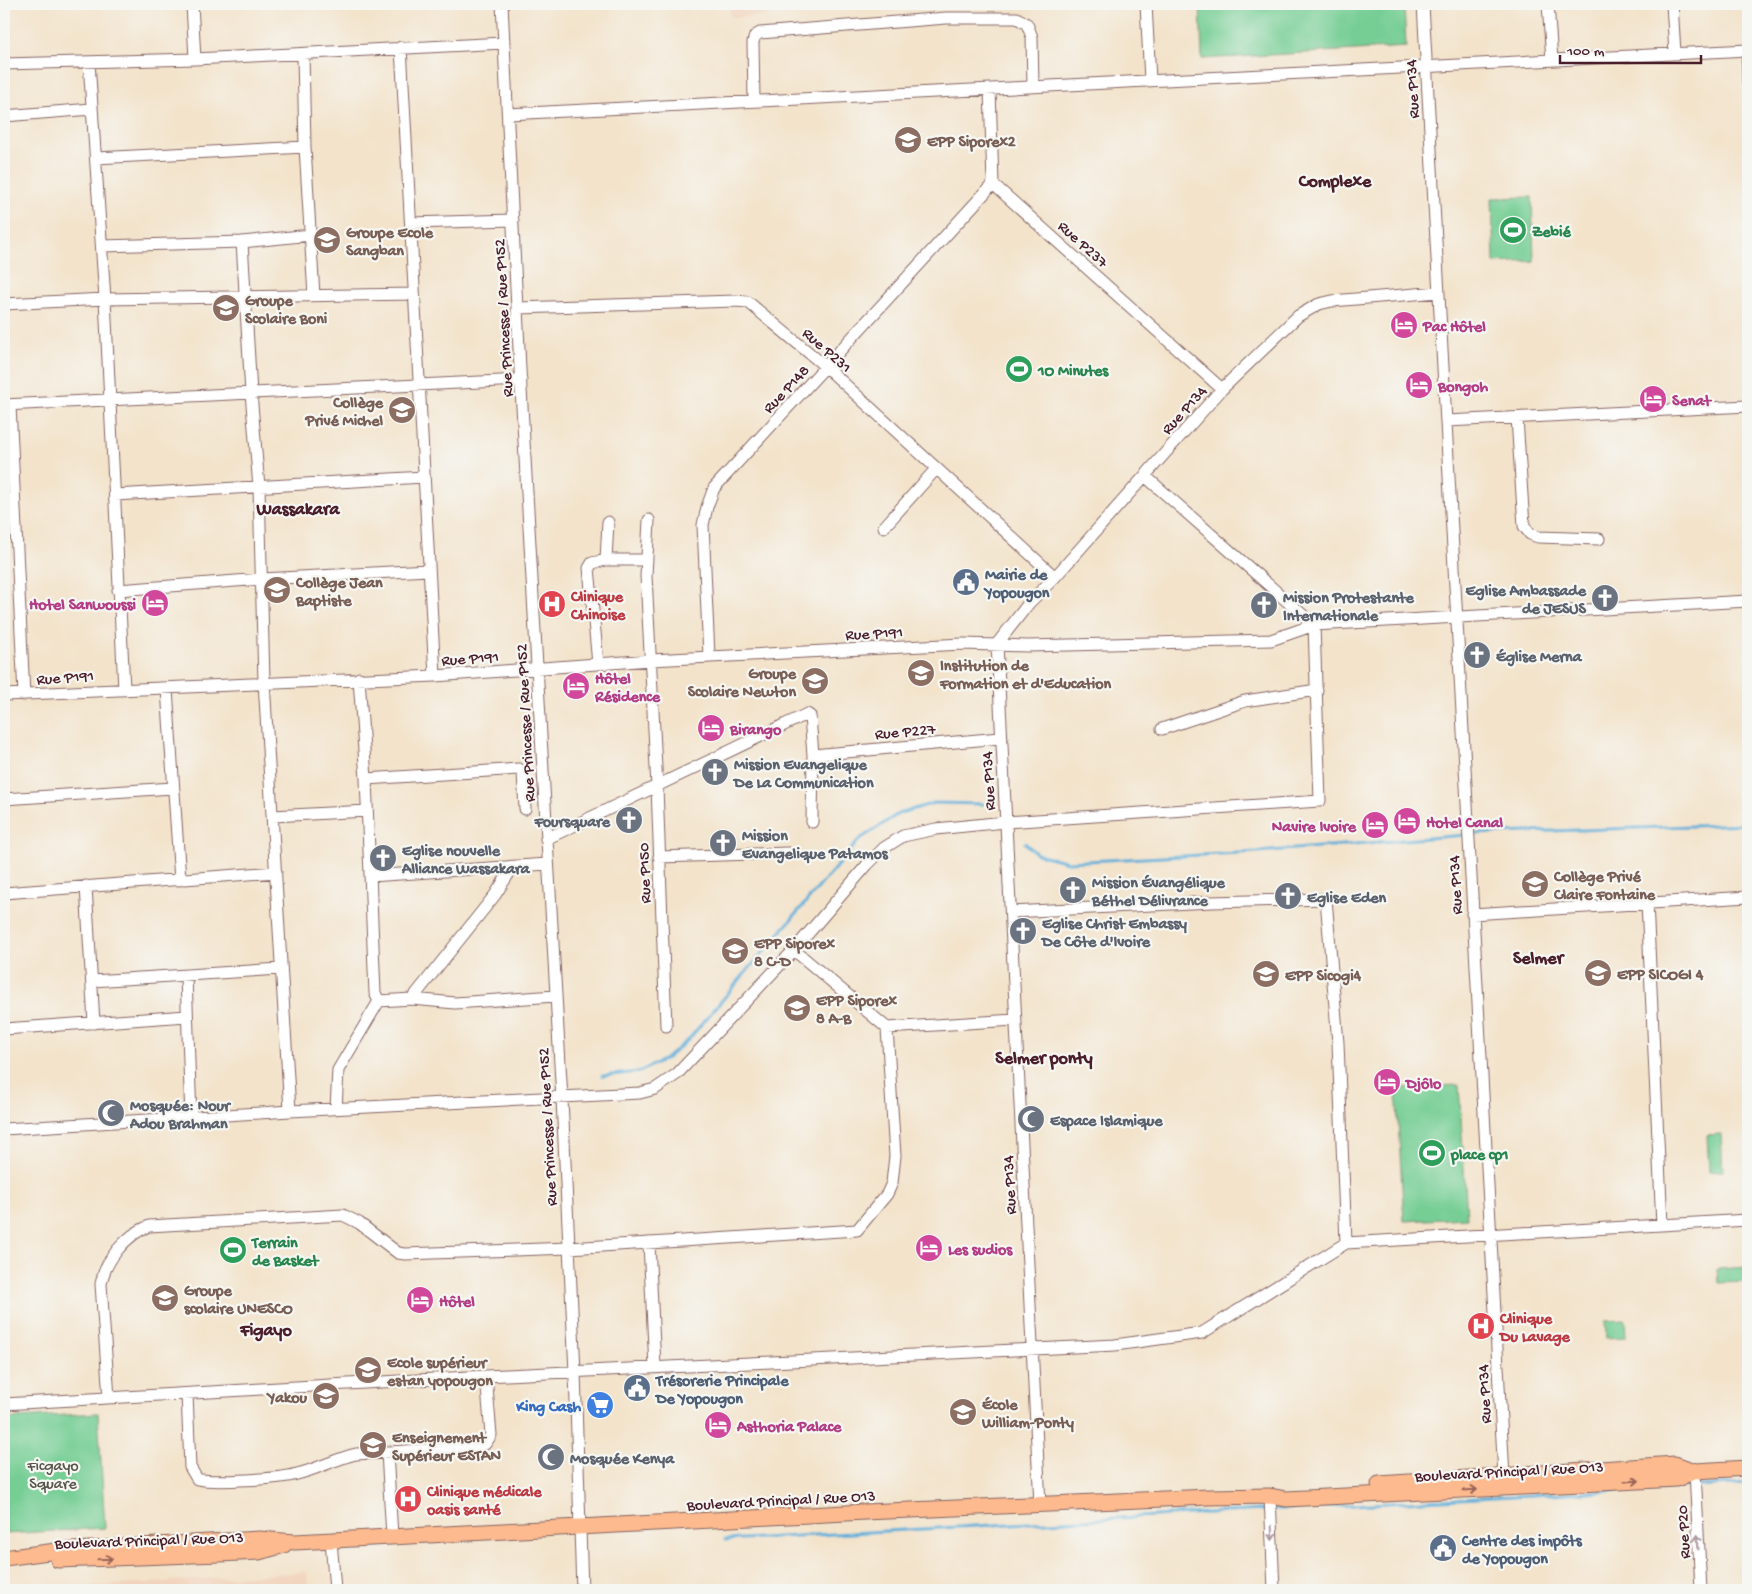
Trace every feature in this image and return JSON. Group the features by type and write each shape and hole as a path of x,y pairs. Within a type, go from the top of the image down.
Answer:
{"main road":[{"name":"Boulevard Principal / Rue O13","path":"1270,1496 1286,1490 1675,1464 1695,1472"},
{"name":"Boulevard Principal / Rue O13","path":"4,1559 220,1554 259,1552 295,1542 392,1536 1040,1505 1270,1496 1286,1499 1658,1480 1677,1478 1695,1472 1748,1468"}],"street":[{"path":"192,4 195,59"},
{"name":"Rue Princesse / Rue P152","path":"502,4 546,839 562,1099 575,1372 582,1590"},
{"path":"1146,4 1150,80"},
{"name":"Rue P134","path":"1423,4 1504,1476"},
{"path":"1548,4 1552,60"},
{"path":"1672,4 1675,53"},
{"path":"754,101 753,42 760,33 946,18 1018,18 1027,24 1032,37 1033,86"},
{"path":"4,64 195,59 504,42"},
{"path":"401,47 435,676"},
{"path":"508,114 1748,50 1748,82"},
{"path":"303,54 305,147 314,296"},
{"path":"89,62 106,298 124,689"},
{"path":"990,90 993,184"},
{"path":"4,116 92,109"},
{"path":"96,158 305,147"},
{"name":"Rue P148","path":"709,656 703,525 714,488 993,184"},
{"name":"Rue P237","path":"993,184 1222,390"},
{"path":"411,223 513,220"},
{"path":"102,246 242,242 311,235"},
{"path":"242,242 259,487 264,682 290,1111"},
{"name":"Rue P134","path":"1040,1505 1034,1348 1000,738 997,644 1030,603 1056,577 1222,390 1298,316 1319,304 1439,292"},
{"path":"4,304 106,298 413,294"},
{"name":"Rue P231","path":"518,308 748,302 826,367 1056,577"},
{"path":"24,695 7,405 110,402 521,380"},
{"path":"1447,421 1748,406"},
{"path":"1517,418 1524,526 1530,534 1538,537 1599,539"},
{"path":"884,527 936,469"},
{"path":"4,1129 191,1119 290,1111 562,1099 640,1093 668,1082 794,950 867,865 890,844 903,836 936,828 1005,822 1319,802 1321,799 1314,625 1145,476"},
{"path":"114,495 424,477"},
{"name":"Rue P150","path":"649,520 647,560 666,1026"},
{"path":"606,560 608,522"},
{"path":"598,664 589,568 592,563 606,560 647,560"},
{"path":"118,590 262,579 428,570"},
{"name":"Rue P191","path":"4,695 264,682 435,676 709,656 997,644 1028,646 1271,640 1314,625 1748,602"},
{"path":"359,678 366,779 375,994 379,1001"},
{"path":"167,688 180,880"},
{"path":"1162,729 1245,701 1317,690"},
{"path":"546,839 807,714 810,716 813,755 812,822"},
{"name":"Rue P227","path":"813,755 1000,738"},
{"path":"366,779 519,769 523,773 525,809"},
{"path":"4,799 173,788"},
{"path":"273,816 367,811"},
{"path":"659,857 789,853"},
{"path":"370,876 548,864"},
{"path":"412,999 495,895 513,867"},
{"path":"4,893 276,872"},
{"path":"86,886 94,1023"},
{"path":"1472,914 1748,897"},
{"path":"1011,912 1212,902 1326,899 1338,1044 1346,1243"},
{"path":"1647,902 1662,1224"},
{"path":"794,950 887,1028 1015,1020"},
{"path":"92,981 281,969"},
{"path":"186,976 191,1119"},
{"path":"379,1001 412,999 455,1003 555,996"},
{"path":"336,1109 338,1070 379,1001"},
{"path":"4,1029 187,1016"},
{"path":"109,1398 101,1284 103,1270 132,1235 149,1226 343,1215 359,1223 398,1253 405,1254 569,1248 857,1230 887,1194 892,1183 895,1156 887,1028"},
{"path":"4,1404 655,1367 1115,1345 1202,1333 1346,1243 1748,1220"},
{"path":"649,1243 655,1367"},
{"path":"187,1394 190,1467 197,1479 285,1477 300,1474 338,1458 387,1452 472,1447 485,1444 491,1434 486,1376"},
{"path":"387,1452 392,1536"},
{"name":"Rue P20","path":"1695,1472 1701,1590"},
{"path":"1270,1496 1274,1590"},
{"path":"331,1540 335,1590"}],"shaded area":[{"path":"730,4 769,4 769,16 730,17"},
{"path":"307,1572 308,1590 56,1590 56,1589"}],"green space":[{"path":"1200,4 1404,4 1406,47 1202,59"},
{"name":"Zebié","path":"1532,197 1534,261 1494,263 1492,198"},
{"name":"place cp1","path":"1459,1085 1467,1218 1404,1221 1396,1088"},
{"path":"1721,1134 1723,1171 1709,1172 1707,1135"},
{"path":"1748,1267 1748,1282 1718,1283 1717,1269"},
{"path":"1625,1320 1626,1337 1606,1338 1605,1321"},
{"name":"Ficgayo Square","path":"98,1413 105,1528 4,1534 4,1419"}],"waterway":[{"path":"602,1076 639,1072 667,1058 688,1040 860,839 898,814 934,803 983,804"},
{"path":"1471,834 1748,824"},
{"path":"1025,843 1037,854 1068,862 1258,852 1465,835"},
{"path":"1699,1486 1748,1483"},
{"path":"725,1540 1693,1486"}],"place":[{"name":"EPP Siporex2","path":"908,140"},
{"name":"Zebié","path":"1513,230"},
{"name":"Groupe Ecole Sangban","path":"327,240"},
{"name":"Groupe Scolaire Boni","path":"226,308"},
{"name":"Pac Hôtel","path":"1404,325"},
{"name":"1O Minutes","path":"1019,369"},
{"name":"Bongoh","path":"1419,385"},
{"name":"Senat","path":"1653,399"},
{"name":"Collège Privé Michel","path":"402,410"},
{"name":"Mairie de Yopougon","path":"966,582"},
{"name":"Collège Jean Baptiste","path":"277,590"},
{"name":"Eglise Ambassade de JESUS","path":"1605,598"},
{"name":"Hotel Sanwoussi","path":"155,603"},
{"name":"Clinique Chinoise","path":"552,604"},
{"name":"Mission Protestante Internationale","path":"1264,605"},
{"name":"Église Merna","path":"1477,655"},
{"name":"Institution de Formation et d'Education","path":"921,673"},
{"name":"Groupe Scolaire Newton","path":"815,681"},
{"name":"Hôtel Résidence","path":"576,686"},
{"name":"Birango","path":"711,728"},
{"name":"Mission Evangelique De La Communication","path":"715,772"},
{"name":"Foursquare","path":"629,820"},
{"name":"Hotel Canal","path":"1407,821"},
{"name":"Navire Ivoire","path":"1375,825"},
{"name":"Mission Evangelique Patamos","path":"723,843"},
{"name":"Eglise nouvelle Alliance Wassakara","path":"383,858"},
{"name":"Collège Privé Claire Fontaine","path":"1535,884"},
{"name":"Mission Évangélique Béthel Délivrance","path":"1073,890"},
{"name":"Eglise Eden","path":"1288,896"},
{"name":"Eglise Christ Embassy De Côte d'Ivoire","path":"1023,931"},
{"name":"EPP Siporex 8 C-D","path":"735,951"},
{"name":"EPP SICOGI 4","path":"1598,973"},
{"name":"EPP Sicogi4","path":"1266,974"},
{"name":"EPP Siporex 8 A-B","path":"797,1008"},
{"name":"Djôlo","path":"1387,1082"},
{"name":"Mosquée: Nour Adou Brahman","path":"111,1113"},
{"name":"Espace Islamique","path":"1031,1119"},
{"name":"place cp1","path":"1432,1153"},
{"name":"Les sudios","path":"929,1248"},
{"name":"Terrain de Basket","path":"233,1250"},
{"name":"Groupe scolaire UNESCO","path":"165,1298"},
{"name":"Hôtel","path":"420,1300"},
{"name":"Clinique Du Lavage","path":"1481,1326"},
{"name":"Ecole supérieur estan yopougon","path":"368,1370"},
{"name":"Trésorerie Principale De Yopougon","path":"637,1388"},
{"name":"Yakou","path":"326,1396"},
{"name":"King Cash","path":"600,1405"},
{"name":"École William-Ponty","path":"963,1412"},
{"name":"Asthoria Palace","path":"718,1425"},
{"name":"Enseignement Supérieur ESTAN","path":"373,1445"},
{"name":"Mosquée Kenya","path":"551,1457"},
{"name":"Clinique médicale oasis santé","path":"408,1499"},
{"name":"Centre des impôts de Yopougon","path":"1443,1548"}],"district":[{"name":"Complexe","path":"1335,180"},
{"name":"Wassakara","path":"298,508"},
{"name":"Selmer","path":"1538,957"},
{"name":"Selmer ponty","path":"1044,1057"},
{"name":"Figayo","path":"266,1329"}]}
